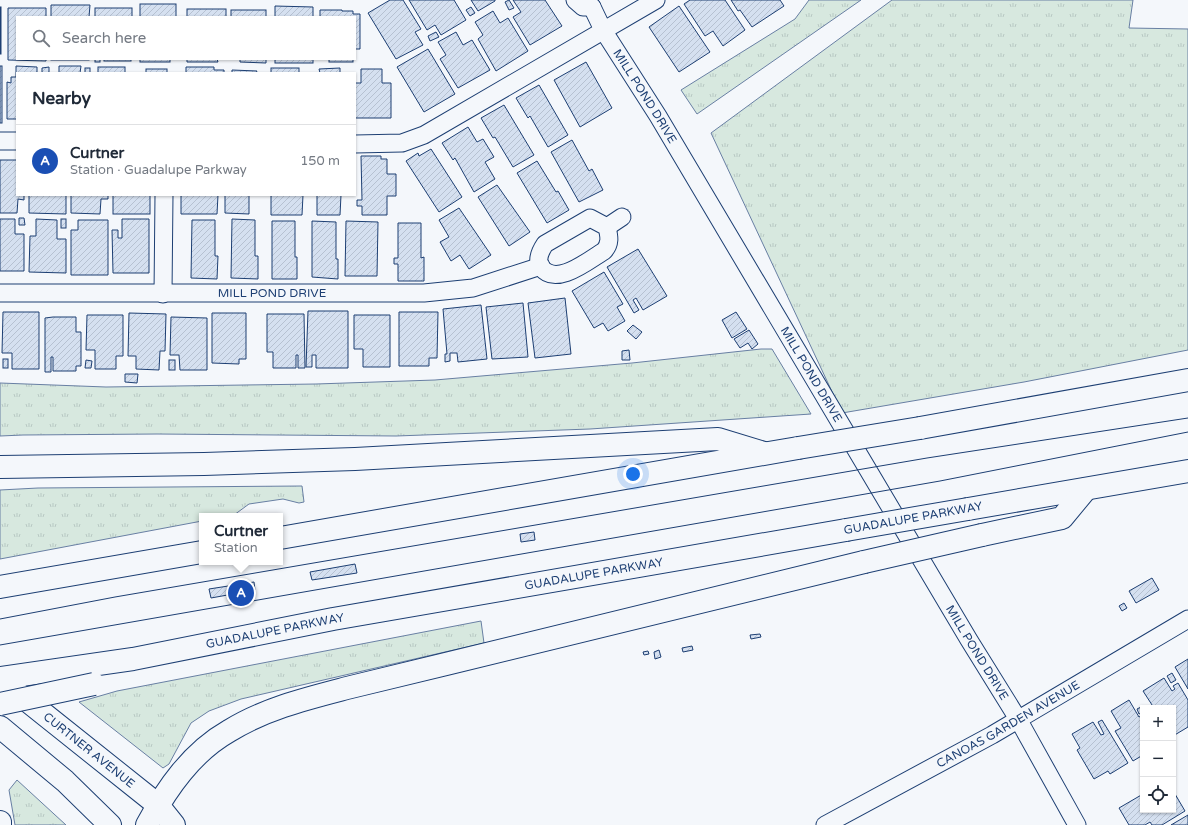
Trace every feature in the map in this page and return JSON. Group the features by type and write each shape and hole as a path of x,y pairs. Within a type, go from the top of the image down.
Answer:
{"main road":[{"path":"283,537 764,453 920,428 1188,380"},
{"path":"0,466 279,462 718,439 764,453"},
{"name":"GUADALUPE PARKWAY","path":"0,679 133,659 333,619 1188,471"},
{"path":"148,825 158,805 190,762 207,746 228,731 252,718 280,706 560,635 864,562 1062,518 1086,489"},
{"path":"0,587 199,553"},
{"path":"0,704 94,684 133,659"},
{"name":"CURTNER AVENUE","path":"0,679 158,805 174,825"},
{"path":"0,727 65,781 110,825"}],"street":[{"name":"MILL POND DRIVE","path":"575,0 583,7 594,4 603,30 658,116 969,640 1018,719 1077,825"},
{"path":"356,144 402,143 424,135 656,0"},
{"path":"0,141 16,141"},
{"path":"163,294 164,196"},
{"path":"607,227 622,217"},
{"path":"590,218 607,227 609,237 608,246 604,251 563,275 554,275 541,266 539,259 545,244 582,221 590,218"},
{"name":"MILL POND DRIVE","path":"0,293 424,293 473,288 541,266"},
{"name":"CANOAS GARDEN AVENUE","path":"825,825 1018,719 1188,619"}],"green space":[{"path":"809,0 861,0 697,114 681,90 795,19"},
{"path":"892,0 1133,0 1129,28 1188,29 1188,350 1024,382 842,413 711,133"},
{"path":"772,349 811,414 590,429 396,436 157,434 0,436 0,383 106,387 316,384 435,380 632,363"},
{"path":"302,486 304,502 299,503 283,499 249,504 237,513 199,513 199,522 0,559 0,490 38,488"},
{"path":"481,621 484,643 241,699 209,711 191,723 169,764 163,768 79,702 117,691"},
{"path":"17,780 66,825 15,825 9,790"}],"building":[{"path":"390,0 403,0 421,29 415,32 423,45 396,59 368,13"},
{"path":"409,0 454,0 466,20 441,35 435,25 427,30"},
{"path":"471,0 495,0 495,1 478,11"},
{"path":"509,0 514,8 509,10 505,2"},
{"path":"513,0 545,0 562,26 530,45 513,17 521,12"},
{"path":"690,0 725,0 745,30 723,46 713,31 705,36 684,4"},
{"path":"731,0 780,0 784,6 752,27 740,10 738,11"},
{"path":"140,4 176,4 176,16 140,16"},
{"path":"51,5 90,5 89,16 51,16"},
{"path":"275,6 313,7 313,16 275,16"},
{"path":"679,6 710,52 679,72 649,27"},
{"path":"1,7 1,54 0,54"},
{"path":"471,7 475,13 470,16 466,10"},
{"path":"8,8 46,8 46,16 16,16 16,60 46,61 8,60"},
{"path":"95,8 132,8 132,16 95,16"},
{"path":"187,9 226,9 226,16 187,16"},
{"path":"231,10 266,10 266,16 231,16"},
{"path":"320,10 353,11 353,14 360,14 360,49 356,49 356,16 320,16"},
{"path":"493,11 500,23 508,18 528,51 496,71 478,39 483,35 475,22"},
{"path":"436,32 439,37 430,41 428,36"},
{"path":"456,32 463,45 472,40 490,70 458,88 440,59 446,55 438,42"},
{"path":"428,49 455,94 424,112 397,67"},
{"path":"104,60 131,60 131,61"},
{"path":"140,60 170,60 170,62 140,62"},
{"path":"187,60 217,60 218,62 187,62"},
{"path":"240,60 266,60 266,63 240,62"},
{"path":"275,60 313,60 313,63 275,63"},
{"path":"329,60 353,60 353,62 329,62"},
{"path":"586,62 612,108 580,127 554,80"},
{"path":"0,66 2,66 2,123 0,123"},
{"path":"16,66 37,67 37,72 16,72"},
{"path":"59,66 81,66 80,72 59,72"},
{"path":"49,67 49,72 42,72 42,68"},
{"path":"98,67 125,67 125,72 98,72"},
{"path":"186,67 214,67 214,70 224,70 224,72 186,72"},
{"path":"85,68 90,68 90,72 85,72"},
{"path":"271,68 299,68 299,72 271,72"},
{"path":"340,68 340,72 320,72 319,69"},
{"path":"146,69 167,69 167,72 146,72"},
{"path":"361,69 382,69 382,83 391,83 391,118 356,118 356,83 361,83"},
{"path":"232,70 257,71 256,72 232,72"},
{"path":"11,77 16,77 16,119 7,119 7,82 11,83"},
{"path":"539,85 568,135 548,147 530,116 528,118 516,98"},
{"path":"504,105 534,155 513,167 495,137 493,138 481,118"},
{"path":"468,127 477,142 483,139 494,157 485,162 495,179 474,192 455,158 453,160 442,143"},
{"path":"572,140 589,171 592,169 603,190 579,202 551,152"},
{"path":"431,149 462,197 439,212 406,161 418,153 419,156"},
{"path":"361,156 381,156 381,159 387,159 387,174 396,174 396,196 387,196 387,215 362,215 362,206 357,206 357,200 362,200"},
{"path":"0,160 16,160 16,196 24,196 24,200 18,199 17,213 0,213"},
{"path":"537,161 569,210 547,223 517,173"},
{"path":"497,185 530,232 509,246 478,197"},
{"path":"29,196 66,196 66,214 29,213"},
{"path":"71,196 108,196 108,199 101,199 100,214 71,213"},
{"path":"113,196 150,196 150,214 113,214"},
{"path":"181,196 218,196 217,214 181,214"},
{"path":"225,196 249,196 249,214 225,213"},
{"path":"271,196 303,196 302,215 271,215"},
{"path":"317,196 341,196 340,215 317,215"},
{"path":"459,208 491,255 469,269 460,255 451,261 440,242 449,237 439,220"},
{"path":"19,218 24,218 25,225 19,225"},
{"path":"0,219 15,219 15,234 24,234 24,271 0,271"},
{"path":"36,219 57,220 57,239 66,239 66,273 29,272 30,236 36,236"},
{"path":"61,219 66,219 66,228 61,228"},
{"path":"122,219 149,219 149,273 113,273 112,230 118,230 118,238 122,238"},
{"path":"232,219 255,220 255,256 258,256 258,279 231,278"},
{"path":"78,220 108,220 108,275 71,275 71,230 78,230"},
{"path":"192,220 215,220 215,256 218,256 217,279 191,278"},
{"path":"272,221 295,221 295,257 297,257 297,279 272,279"},
{"path":"312,221 336,222 336,259 338,259 338,279 312,277"},
{"path":"346,221 378,222 377,276 345,276"},
{"path":"398,223 421,223 421,258 424,257 424,281 398,281 398,264 394,264 394,258 398,258"},
{"path":"638,249 667,296 643,310 636,298 633,300 639,310 634,313 607,267"},
{"path":"604,272 623,304 617,307 625,321 608,331 603,323 594,328 572,291"},
{"path":"565,298 571,354 535,358 528,303"},
{"path":"523,303 528,357 492,359 486,307"},
{"path":"481,305 487,359 458,362 457,353 450,353 450,361 445,362 445,354 447,354 443,309"},
{"path":"308,311 348,311 348,368 316,368 316,355 312,355 312,367 306,367"},
{"path":"3,312 39,312 39,369 12,369 12,353 2,353"},
{"path":"399,312 438,312 437,358 429,358 429,366 399,366"},
{"path":"736,312 747,329 732,338 722,320"},
{"path":"129,313 166,314 165,351 160,351 159,370 136,369 136,356 128,356"},
{"path":"212,313 246,313 246,359 239,359 239,364 212,363"},
{"path":"267,314 304,314 305,368 298,368 298,355 296,355 296,368 273,368 273,352 267,352"},
{"path":"87,315 123,315 123,356 116,356 116,369 95,369 95,350 86,350"},
{"path":"354,315 390,315 390,367 363,367 363,349 354,349"},
{"path":"76,317 76,332 81,332 81,366 76,366 76,371 53,371 53,357 51,357 51,372 45,372 45,318"},
{"path":"171,317 207,318 207,370 180,370 179,355 170,355"},
{"path":"633,325 642,332 636,339 627,331"},
{"path":"749,330 758,344 752,349 748,343 740,348 734,339"},
{"path":"629,350 630,360 622,360 622,351"},
{"path":"3,359 8,359 8,368 3,368"},
{"path":"86,360 92,361 91,368 85,368"},
{"path":"169,360 175,360 175,370 169,370"},
{"path":"125,374 138,374 137,383 125,382"},
{"path":"534,532 535,540 521,542 520,534"},
{"path":"355,564 357,573 312,580 310,572"},
{"path":"1152,578 1159,590 1136,603 1129,591"},
{"path":"254,582 255,590 211,598 209,589"},
{"path":"1124,603 1127,608 1122,611 1119,606"},
{"path":"760,634 761,637 751,639 750,635"},
{"path":"692,646 693,650 683,652 682,648"},
{"path":"659,650 661,657 655,659 654,652"},
{"path":"648,651 649,654 644,655 643,652"},
{"path":"1188,659 1188,689 1175,667"},
{"path":"1172,673 1176,680 1171,683 1167,676"},
{"path":"1164,678 1172,691 1175,689 1173,686 1178,683 1188,700 1188,727 1176,734 1176,705 1152,705 1143,691"},
{"path":"1129,700 1140,716 1140,757 1133,761 1115,731 1121,728 1111,711"},
{"path":"1140,708 1140,714 1139,714 1137,709"},
{"path":"1102,720 1128,763 1110,774 1108,771 1094,779 1077,750 1080,748 1072,734 1093,722 1101,735 1104,734 1098,722"},
{"path":"1140,796 1140,813 1176,813 1176,796 1185,811 1162,825 1152,825 1150,822 1145,825 1129,825 1119,808"},
{"path":"1188,815 1188,825 1171,825"}],"tram line":[{"path":"0,619 115,597 927,458 1188,418"},
{"path":"0,645 940,481 1188,432"}],"place":[{"name":"Curtner","path":"241,593"}]}
